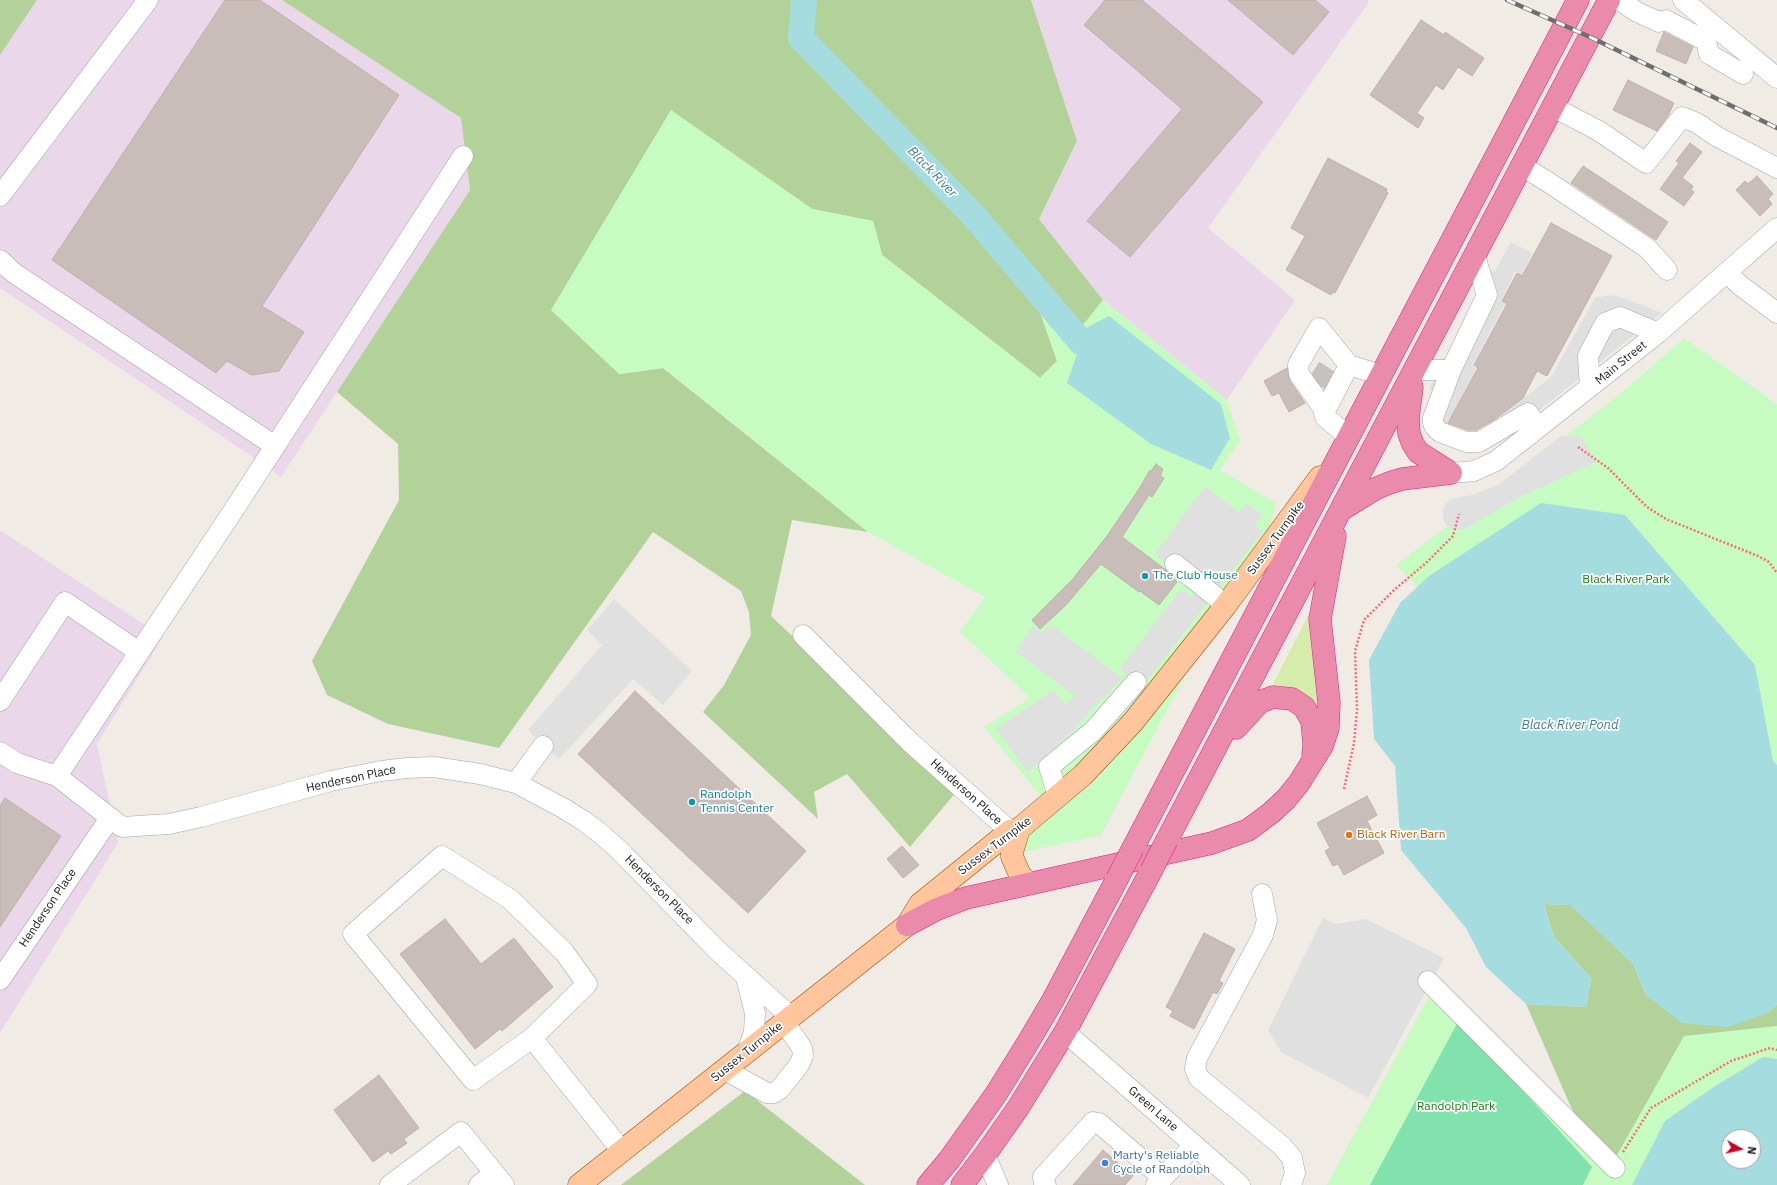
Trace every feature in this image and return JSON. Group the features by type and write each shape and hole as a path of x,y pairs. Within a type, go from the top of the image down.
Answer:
{"highway":[{"path":"928,1185 949,1160 966,1136 1028,1044 1053,1000 1578,0"},
{"path":"962,1185 985,1155 1035,1083 1065,1032 1609,0"},
{"path":"1415,370 1409,402 1408,434 1418,452 1451,473"},
{"path":"907,925 935,910 966,898 1205,844 1242,832 1259,822 1286,800 1322,746 1328,728 1329,702 1320,620 1340,510 1375,489 1389,483 1402,479 1451,473"},
{"path":"1205,767 1254,707 1266,698 1279,696 1298,702 1308,713 1312,722 1314,745 1309,767"}],"main road":[{"name":"Sussex Turnpike","path":"579,1185 907,925 920,904 1083,775 1115,742 1226,605 1347,440"},
{"path":"1015,830 1012,857 1017,872 1021,877 1030,883"}],"street":[{"path":"0,196 148,0"},
{"path":"1619,0 1659,22 1666,20 1706,41 1709,54 1743,74"},
{"path":"1683,0 1777,78"},
{"path":"1553,107 1599,131 1646,163 1682,117 1697,123 1716,136 1777,168"},
{"path":"57,776 275,446 463,156"},
{"path":"1522,166 1647,248 1667,270"},
{"name":"Main Street","path":"1451,473 1474,471 1496,461 1658,333 1777,228"},
{"path":"1475,256 1487,296 1451,370 1433,418 1433,423 1440,432 1466,442 1479,442 1528,413 1538,428"},
{"path":"0,260 20,277 275,446"},
{"path":"1727,273 1741,286 1777,313"},
{"path":"1590,387 1588,356 1605,323 1620,317 1658,333"},
{"path":"1347,440 1325,417 1315,388 1299,374 1298,365 1319,328 1338,360 1381,375"},
{"path":"1324,413 1338,360"},
{"path":"1415,370 1451,370"},
{"path":"1175,564 1226,605"},
{"path":"0,701 66,602 139,652"},
{"name":"Henderson Place","path":"803,635 910,742 1015,830"},
{"path":"1058,796 1049,767 1093,731 1136,682"},
{"path":"516,783 543,746"},
{"path":"0,752 18,763 57,776 110,818"},
{"name":"Henderson Place","path":"0,980 110,818 122,827 169,824 201,817 331,781 381,771 434,767 451,769 480,774 516,783 584,820 618,849 718,952 746,977 788,1020 802,1048 803,1056 799,1065 780,1089 767,1093 725,1070"},
{"path":"442,856 510,899 564,952 587,984 532,1038 473,1080 354,934 442,856"},
{"path":"1262,894 1267,920 1263,935 1197,1058 1195,1068 1199,1078 1282,1146 1292,1158 1294,1173 1291,1185"},
{"path":"746,977 755,1013 755,1023 747,1052"},
{"path":"1428,981 1615,1168"},
{"name":"Green Lane","path":"1065,1032 1240,1185"},
{"path":"532,1038 622,1151"},
{"path":"1045,1184 1044,1177 1093,1122 1099,1123 1159,1182 1194,1145"},
{"path":"390,1185 461,1132 492,1181"},
{"path":"985,1155 998,1185"}],"path":[{"path":"1578,447 1608,468 1648,507 1666,519 1758,556 1769,562 1777,573"},
{"path":"1344,789 1354,744 1357,710 1355,651 1364,620 1453,536 1459,514"},
{"path":"1615,1168 1632,1137 1651,1108 1731,1061 1770,1048 1777,1050"}],"shaded area":[{"path":"37,0 282,0 461,118 470,190 281,477 0,288 0,55"},
{"path":"1031,0 1369,0 1367,5 1208,228 1295,300 1227,400 1103,300 1039,219 1077,141"},
{"path":"1511,242 1532,253 1522,275 1515,271 1501,301 1505,304 1473,364 1476,371 1446,427 1427,420 1435,392 1429,389 1444,357 1450,357 1490,270 1494,271 1496,269"},
{"path":"1611,295 1627,299 1662,313 1498,443 1494,421 1551,377 1595,298"},
{"path":"1561,436 1581,436 1596,462 1518,498 1463,530 1452,529 1446,525 1443,518 1443,508 1449,500 1471,495 1498,485"},
{"path":"1205,486 1239,513 1247,503 1262,516 1255,526 1263,531 1142,687 1120,669 1180,590 1193,597 1190,583 1155,554"},
{"path":"0,530 163,637 97,744 118,843 0,1033"},
{"path":"614,599 692,671 663,705 633,679 559,759 543,746 528,730 602,645 587,630"},
{"path":"1051,625 1122,678 1115,687 1088,713 1075,729 1028,772 996,729 1053,690 1065,704 1075,696 1016,652 1033,626 1041,633"},
{"path":"1323,918 1336,924 1366,919 1444,958 1368,1098 1281,1052 1268,1030"}],"green space":[{"path":"0,0 37,0 0,55"},
{"path":"282,0 1031,0 1077,141 1039,219 1103,300 1080,329 1039,309 1057,361 1040,378 882,255 873,221 812,209 671,111 619,374 663,368 868,532 792,520 771,616 957,791 910,847 847,774 814,792 818,819 703,712 724,685 751,635 749,612 741,591 653,532 499,748 388,724 327,695 312,661 399,500 398,444 337,392 470,190 461,118"},
{"path":"671,110 812,209 873,221 882,255 1040,378 1057,361 1039,309 1080,329 1103,300 1227,400 1240,441 1220,470 1276,503 1268,534 1207,634 1101,835 983,861 1049,806 984,727 1030,698 960,632 985,597 868,532 664,368 619,374 551,310"},
{"name":"Black River Park","path":"1684,338 1777,404 1777,945 1396,565 1618,396"},
{"path":"1313,606 1322,718 1291,689 1273,684"},
{"path":"1544,904 1571,905 1633,964 1646,995 1768,1013 1777,1004 1777,1059 1604,1170 1570,1105 1526,1004 1586,1007 1591,978 1554,937"},
{"name":"Randolph Park","path":"1438,979 1616,1157 1684,1036 1777,1026 1777,1185 1327,1185"},
{"path":"1459,1020 1592,1167 1583,1185 1370,1185"},
{"path":"745,1091 865,1185 621,1185"}],"water":[{"path":"1109,316 1221,404 1230,438 1211,470 1151,444 1067,383 1086,328"},
{"name":"Black River Pond","path":"1541,503 1625,515 1755,665 1773,761 1777,765 1777,1004 1768,1013 1727,1027 1682,1023 1646,995 1633,964 1570,905 1544,904 1554,937 1591,978 1586,1007 1526,1004 1486,967 1466,928 1401,850 1395,766 1374,739 1369,660 1400,603 1429,576"},
{"path":"1763,1057 1777,1059 1777,1185 1632,1185 1665,1121 1712,1088"}],"building":[{"path":"225,0 260,0 399,95 262,306 304,332 279,371 252,375 227,361 216,373 52,260"},
{"path":"1105,0 1142,0 1263,102 1130,257 1087,221 1182,109 1084,25"},
{"path":"1228,0 1315,0 1329,12 1293,55"},
{"path":"1421,20 1444,35 1445,32 1484,58 1472,76 1458,67 1443,90 1436,85 1417,113 1424,118 1418,128 1370,95"},
{"path":"1664,32 1693,47 1686,64 1656,51"},
{"path":"1628,80 1674,103 1668,116 1657,131 1613,110"},
{"path":"1690,143 1702,152 1682,178 1693,186 1691,190 1694,192 1684,206 1660,189 1679,163 1676,161"},
{"path":"1328,158 1387,189 1386,192 1388,193 1335,293 1333,292 1331,295 1286,270 1305,236 1291,228"},
{"path":"1583,166 1668,222 1656,240 1571,183"},
{"path":"1757,176 1773,194 1768,199 1772,204 1760,216 1736,190 1745,181 1748,184"},
{"path":"1551,223 1612,256 1547,376 1537,371 1523,398 1494,420 1476,430 1468,430 1448,423 1478,368 1474,365 1507,304 1502,301 1517,273 1522,276"},
{"path":"1287,368 1290,381 1305,403 1289,412 1279,393 1272,396 1264,381"},
{"path":"1156,464 1163,469 1160,476 1164,478 1152,497 1149,495 1122,537 1166,570 1177,582 1159,605 1101,564 1065,606 1040,629 1032,620 1072,580 1107,536 1150,470 1151,471"},
{"name":"Randolph Tennis Center","path":"635,691 806,851 748,913 578,754"},
{"name":"Black River Barn","path":"1367,796 1377,815 1367,821 1384,853 1344,875 1338,864 1333,866 1325,851 1330,848 1317,823"},
{"path":"5,798 61,836 0,927 0,806"},
{"path":"902,846 919,865 903,878 887,859"},
{"path":"445,919 481,964 514,938 553,987 502,1031 500,1029 475,1049 400,954"},
{"path":"1204,933 1235,949 1219,981 1223,983 1217,994 1213,992 1194,1029 1170,1016 1173,1011 1166,1007"},
{"path":"379,1075 419,1128 404,1139 407,1143 391,1154 388,1151 373,1162 334,1110"},
{"name":"Marty's Reliable Cycle of Randolph","path":"1103,1150 1133,1176 1125,1185 1073,1185"}],"waterway":[{"name":"Black River","path":"804,0 801,38 974,216 1081,342"}],"tunnel":[{"path":"1317,384 1329,365"}],"railway":[{"path":"1507,0 1590,37 1777,128"}],"place":[{"name":"The Club House","path":"1145,576"},
{"name":"Randolph Tennis Center","path":"692,802"},
{"name":"Black River Barn","path":"1349,835"},
{"name":"Marty's Reliable Cycle of Randolph","path":"1105,1163"}]}
